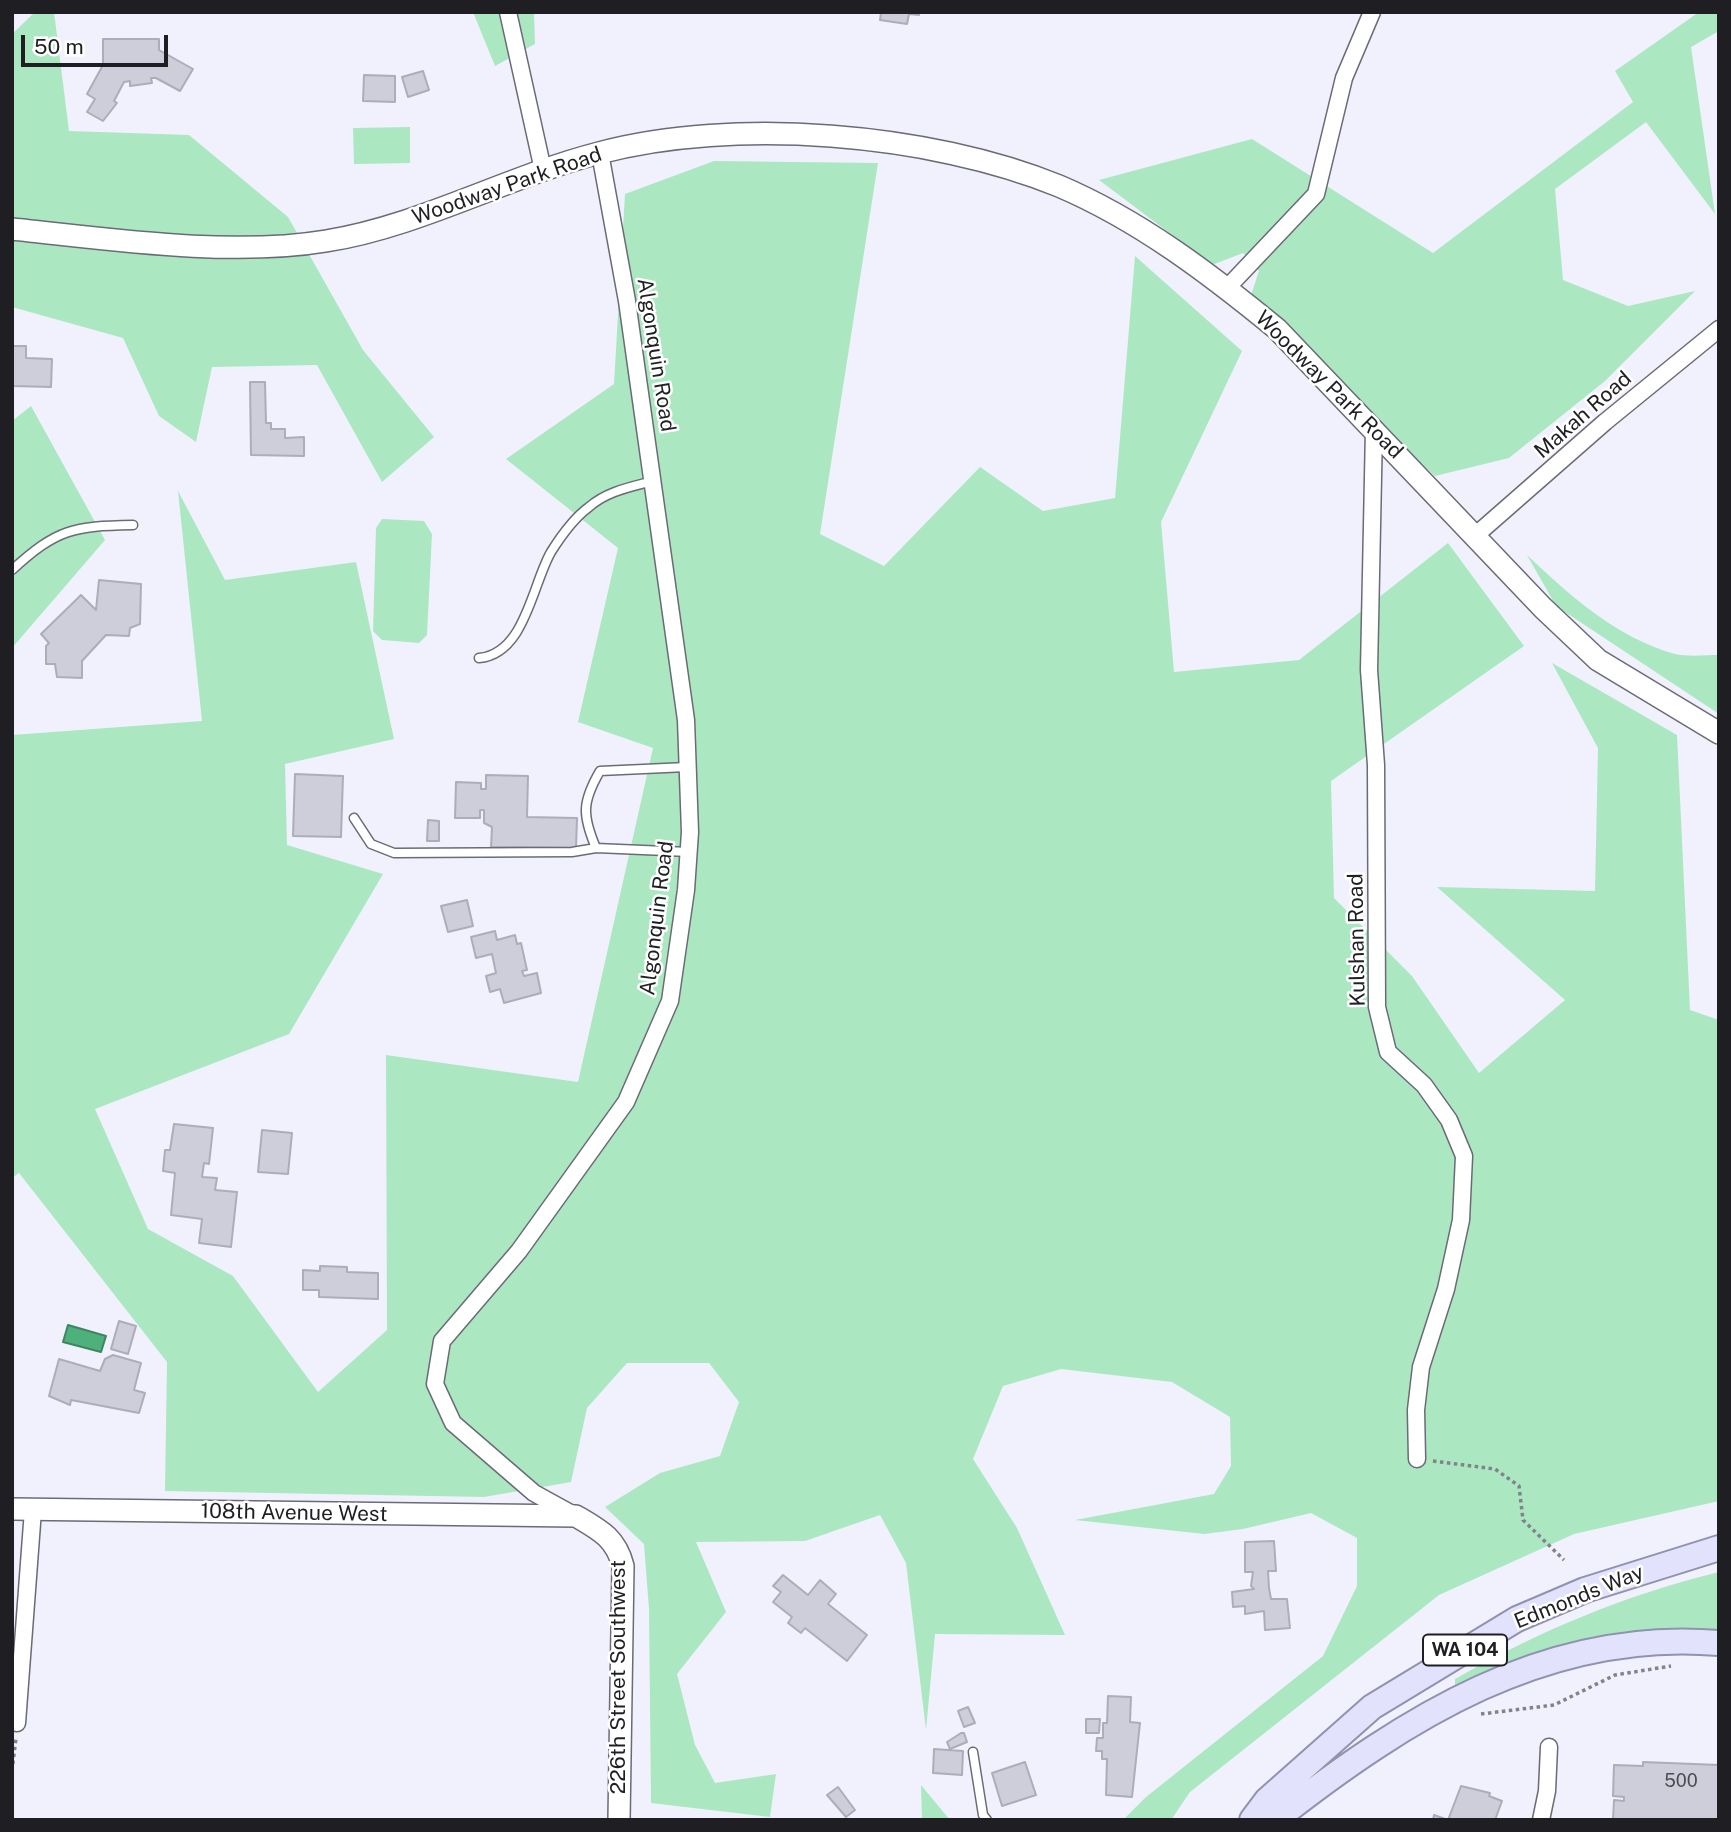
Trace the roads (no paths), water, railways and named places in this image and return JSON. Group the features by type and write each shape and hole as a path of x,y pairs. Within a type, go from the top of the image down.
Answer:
{"main road":[{"name":"Edmonds Way","path":"1252,1820 1267,1800 1371,1707 1517,1619 1585,1590 1719,1548"},
{"name":"WA 104","path":"1275,1820 1393,1737 1458,1699 1512,1673 1573,1653 1615,1645 1670,1641 1719,1643"}],"street":[{"path":"508,12 543,170"},
{"path":"1227,288 1315,194 1344,78 1372,12"},
{"name":"Woodway Park Road","path":"12,229 210,245 270,247 323,242 402,222 543,170 600,153 647,143 702,137 829,136 932,151 1009,167 1062,188 1153,236 1227,288 1277,329 1543,608 1598,660 1719,733"},
{"name":"Algonquin Road","path":"576,1516 534,1493 453,1423 435,1384 442,1341 519,1251 626,1102 670,1001 689,852 686,720 627,301 600,153"},
{"name":"Makah Road","path":"1476,535 1605,422 1719,329"},
{"name":"Kulshan Road","path":"1374,429 1369,670 1376,765 1377,1007 1388,1052 1424,1085 1449,1120 1464,1156 1461,1220 1446,1289 1420,1367 1416,1410 1417,1459"},
{"path":"12,1497 22,1509 17,1723"},
{"name":"108th Avenue West","path":"22,1509 576,1516"},
{"name":"226th Street Southwest","path":"576,1516 608,1534 619,1550 623,1566 619,1820"},
{"path":"1541,1820 1547,1791 1549,1746"}],"lane":[{"path":"479,658 501,651 514,634 525,616 550,553 565,532 589,507 610,493 653,481"},
{"path":"12,570 41,544 66,530 133,524"},
{"path":"596,848 585,821 587,793 600,771 687,767"},
{"path":"354,818 370,844 394,853 572,852 596,848 689,852"},
{"path":"973,1752 983,1815 987,1820"}]}
